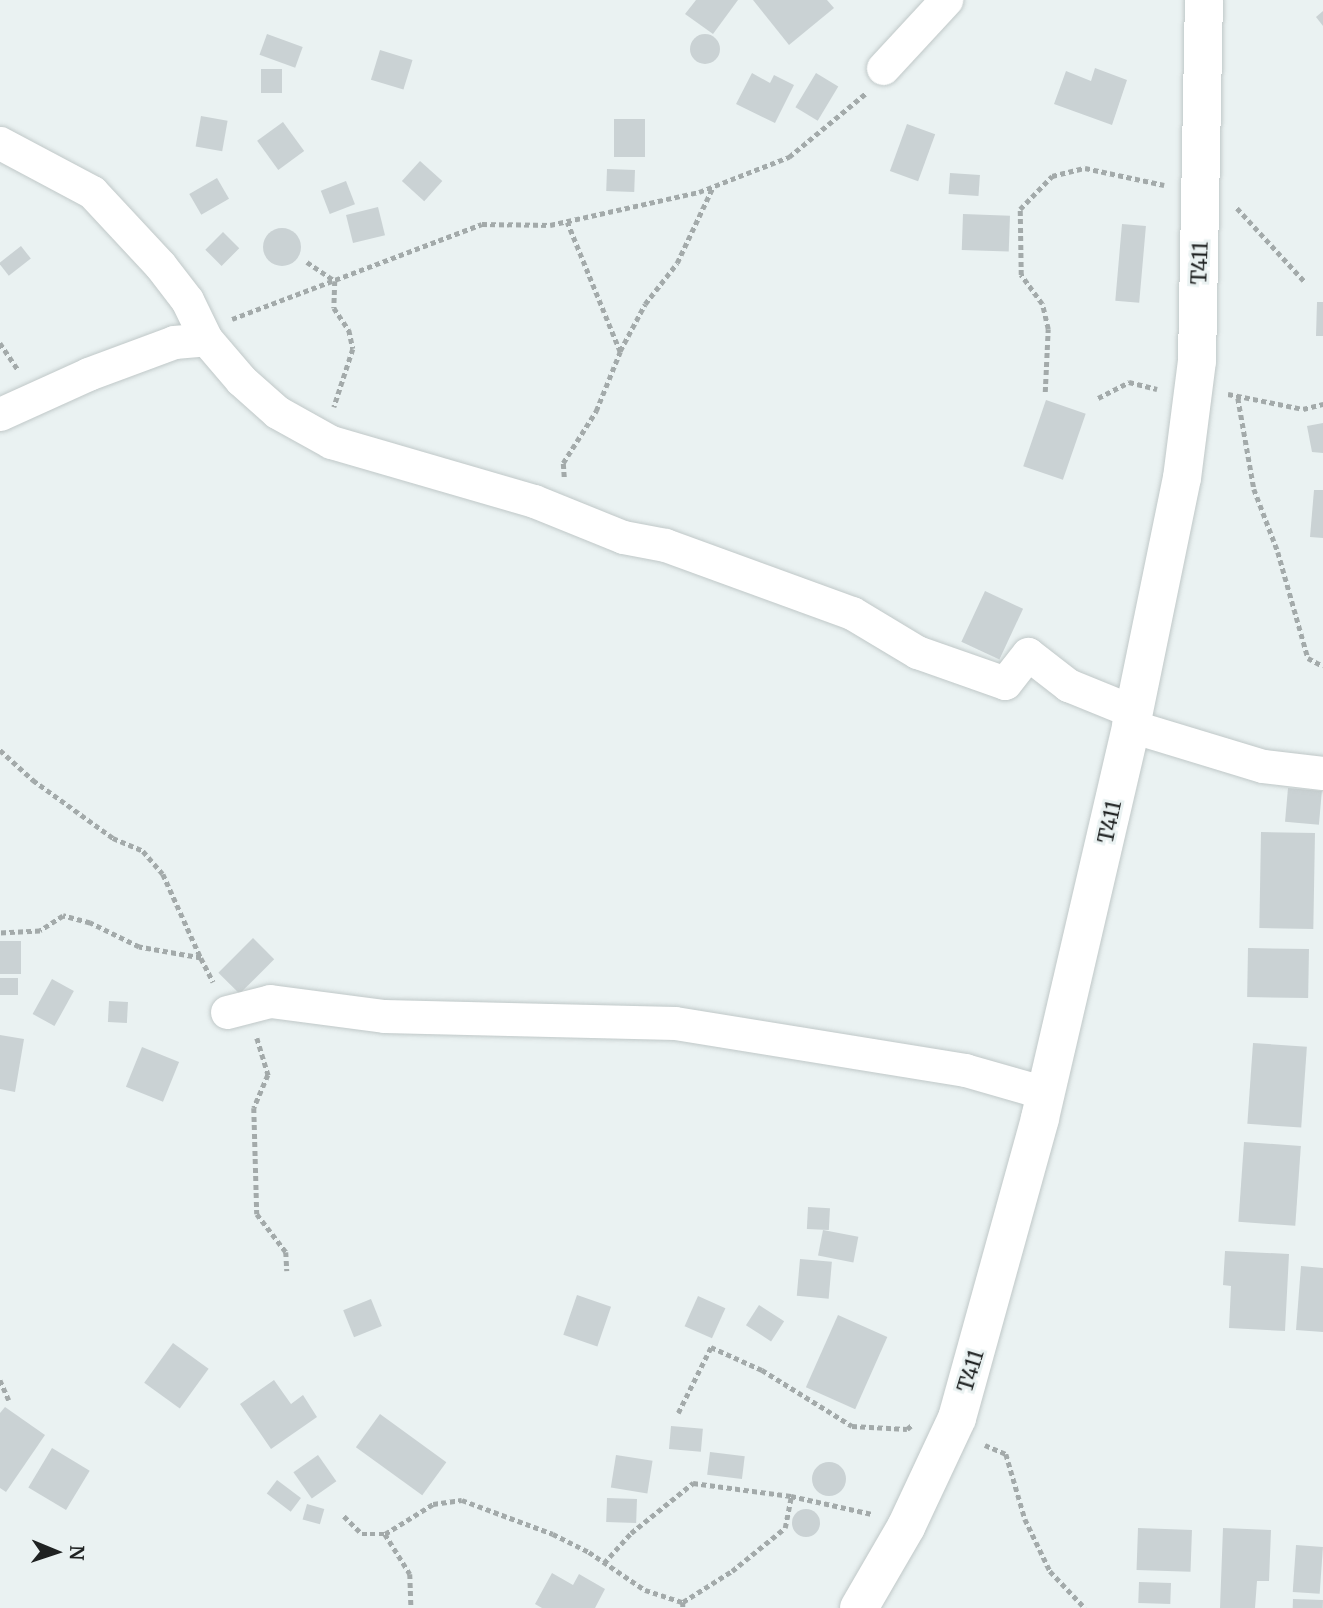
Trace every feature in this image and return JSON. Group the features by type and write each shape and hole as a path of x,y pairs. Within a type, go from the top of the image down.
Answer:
{"main road":[{"name":"T411","path":"859,1608 906,1527 952,1430 965,1391 1046,1093 1133,719 1182,478 1193,390 1202,188 1204,0"}],"street":[{"path":"883,68 946,0"},
{"path":"0,143 92,192 160,265 203,334 277,412 341,445 410,468 467,480 622,537 665,545 852,613 917,652 1005,683 1028,654 1068,685 1133,719 1263,766 1323,773"},
{"path":"0,414 88,374 203,334"},
{"path":"227,1012 270,1001 384,1016 676,1023 965,1070 1046,1093"}],"path":[{"path":"203,334 482,224 567,222 713,187 789,157 858,105 883,68"},
{"path":"1045,392 1048,329 1042,304 1021,275 1020,209 1052,176 1085,168 1153,184 1202,188 1240,210 1306,282"},
{"path":"569,516 563,463 596,411 620,352 645,304 677,263 713,187"},
{"path":"567,222 620,352"},
{"path":"307,262 335,281"},
{"path":"335,281 334,308 349,330 353,349 334,409 341,445"},
{"path":"1098,398 1129,382 1303,409 1323,404"},
{"path":"1238,398 1254,489 1278,552 1308,658 1323,666"},
{"path":"0,750 33,780 113,838 143,851 163,874 231,1020 255,1033 265,1053 268,1075 254,1108 257,1214 286,1252 287,1271"},
{"path":"0,933 40,931 63,916 139,947 201,958"},
{"path":"678,1413 711,1347 762,1370 852,1426 907,1429 929,1410 965,1391"},
{"path":"0,1380 9,1400"},
{"path":"952,1430 1006,1454 1025,1519 1049,1571 1085,1608"},
{"path":"604,1563 631,1533 693,1483 791,1496 859,1509 906,1527"},
{"path":"344,1516 362,1534 385,1534 433,1504 462,1500 553,1534 645,1590 683,1605 732,1571 785,1528 791,1496"},
{"path":"385,1534 410,1574 411,1608"}],"building":[{"path":"696,0 738,0 713,34 685,14"},
{"path":"753,0 827,0 834,8 789,45"},
{"path":"1323,11 1323,26 1316,17"},
{"path":"267,34 303,47 295,68 259,55"},
{"path":"705,34 716,38 720,49 716,60 705,64 694,60 690,49 694,38"},
{"path":"380,50 413,60 403,90 371,80"},
{"path":"1095,68 1127,80 1112,125 1054,104 1066,71 1091,81"},
{"path":"261,69 282,69 282,93 261,93"},
{"path":"752,73 770,83 774,75 794,85 775,123 736,104"},
{"path":"816,73 838,86 818,121 795,107"},
{"path":"201,116 228,121 222,151 196,147"},
{"path":"614,119 645,119 645,157 614,157"},
{"path":"283,122 304,151 278,170 257,141"},
{"path":"907,124 935,134 918,181 890,171"},
{"path":"420,161 442,181 424,201 402,181"},
{"path":"607,169 635,170 634,192 606,191"},
{"path":"950,173 980,175 978,196 949,194"},
{"path":"217,178 229,199 201,215 189,194"},
{"path":"346,181 355,204 330,214 321,191"},
{"path":"378,207 385,235 353,243 346,215"},
{"path":"963,214 1010,216 1009,252 962,250"},
{"path":"1122,224 1146,226 1139,303 1115,301"},
{"path":"282,228 296,233 301,247 296,261 282,266 268,261 263,247 268,233"},
{"path":"223,232 239,248 222,266 205,250"},
{"path":"21,246 31,259 9,276 0,262"},
{"path":"1317,302 1323,302 1323,336 1316,336"},
{"path":"1046,400 1086,414 1063,480 1023,466"},
{"path":"1323,423 1323,453 1312,452 1307,426"},
{"path":"1314,490 1323,490 1323,538 1310,537"},
{"path":"985,591 1023,609 999,660 961,642"},
{"path":"1288,788 1322,791 1319,825 1285,822"},
{"path":"1261,832 1315,833 1313,929 1259,928"},
{"path":"253,938 274,959 240,994 218,973"},
{"path":"0,941 21,941 21,974 0,974"},
{"path":"1248,948 1309,949 1308,998 1247,997"},
{"path":"0,978 18,978 18,995 0,995"},
{"path":"52,979 74,991 54,1026 33,1014"},
{"path":"109,1001 128,1002 127,1023 108,1022"},
{"path":"0,1035 24,1039 15,1092 0,1089"},
{"path":"1253,1043 1307,1047 1301,1128 1247,1124"},
{"path":"142,1047 179,1062 163,1102 126,1087"},
{"path":"1244,1142 1301,1146 1295,1226 1238,1222"},
{"path":"808,1207 830,1208 829,1230 807,1229"},
{"path":"823,1230 858,1237 853,1262 818,1256"},
{"path":"1225,1251 1289,1254 1285,1331 1229,1328 1231,1286 1223,1285"},
{"path":"800,1259 832,1262 829,1299 797,1296"},
{"path":"1301,1266 1323,1268 1323,1332 1296,1330"},
{"path":"577,1295 611,1307 597,1346 563,1335"},
{"path":"698,1296 725,1308 712,1338 685,1326"},
{"path":"371,1299 382,1326 354,1337 343,1310"},
{"path":"759,1305 784,1321 771,1341 746,1325"},
{"path":"838,1315 887,1337 855,1409 806,1387"},
{"path":"173,1343 209,1369 180,1409 144,1383"},
{"path":"274,1380 291,1404 303,1395 317,1417 271,1449 240,1404"},
{"path":"5,1407 45,1435 6,1492 0,1488 0,1413"},
{"path":"380,1414 446,1462 422,1495 356,1447"},
{"path":"671,1426 703,1429 701,1452 669,1449"},
{"path":"52,1448 90,1471 66,1510 28,1487"},
{"path":"710,1452 745,1456 742,1479 707,1475"},
{"path":"318,1455 336,1481 312,1498 293,1472"},
{"path":"616,1455 653,1461 647,1493 611,1488"},
{"path":"829,1462 841,1467 846,1479 841,1491 829,1496 817,1491 812,1479 817,1467"},
{"path":"277,1480 301,1498 291,1512 267,1494"},
{"path":"607,1498 637,1499 636,1523 606,1522"},
{"path":"307,1504 324,1509 320,1524 303,1519"},
{"path":"806,1509 816,1513 820,1523 816,1533 806,1537 796,1533 792,1523 796,1513"},
{"path":"1138,1528 1192,1530 1191,1572 1137,1570"},
{"path":"1223,1528 1271,1530 1269,1581 1257,1581 1255,1608 1220,1608"},
{"path":"1296,1545 1323,1547 1320,1594 1293,1592"},
{"path":"552,1573 573,1585 579,1574 605,1589 595,1608 542,1608 535,1604"},
{"path":"1139,1582 1171,1583 1170,1604 1138,1603"},
{"path":"1293,1599 1323,1600 1323,1608 1293,1608"}]}
